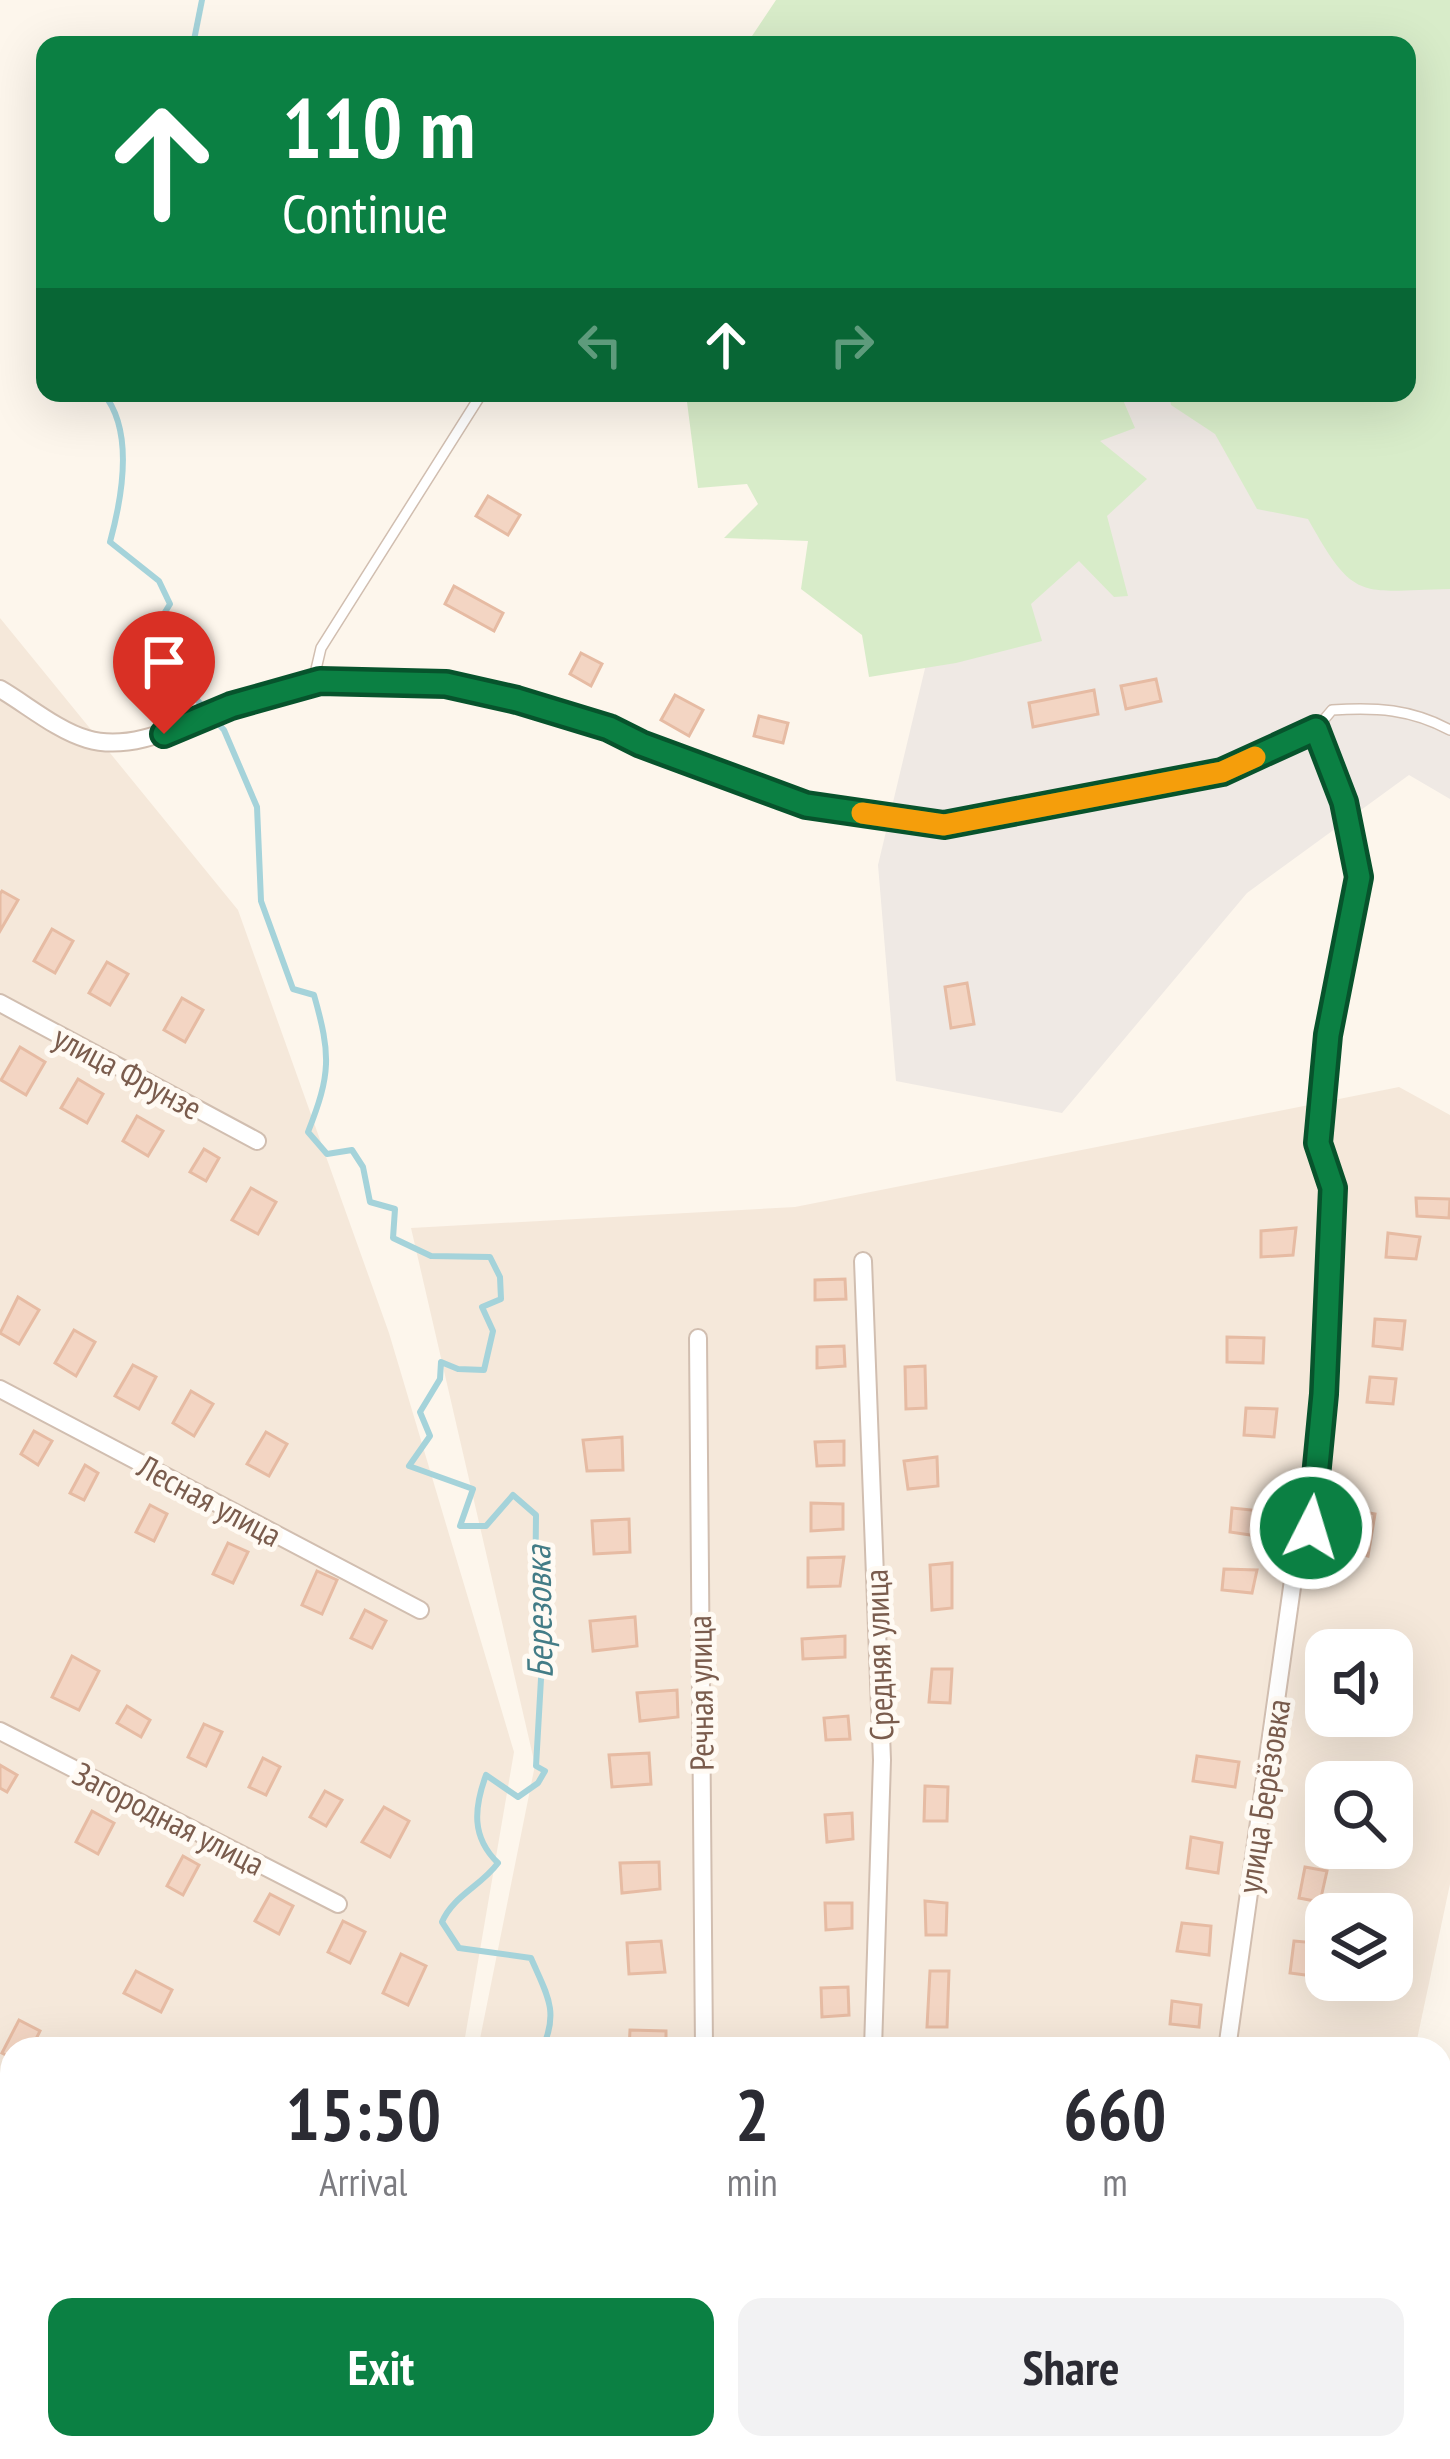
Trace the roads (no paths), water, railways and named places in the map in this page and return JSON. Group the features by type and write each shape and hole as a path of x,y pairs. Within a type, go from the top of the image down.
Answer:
{"street":[{"path":"0,688 85,739 115,743 164,734 231,706 313,683 446,684 609,728 806,805 844,811"},
{"name":"улица Фрунзе","path":"0,1003 257,1141"},
{"name":"улица Берёзовка","path":"1230,2037 1293,1580 1311,1528 1324,1394 1333,1188"},
{"name":"Средняя улица","path":"862,1261 882,1760 873,2037"},
{"name":"Речная улица","path":"698,1338 704,2037"},
{"name":"Лесная улица","path":"0,1390 419,1610"},
{"name":"Загородная улица","path":"0,1731 338,1904"}],"lane":[{"path":"313,683 321,648 476,402"},
{"path":"844,811 944,825 1222,772 1316,729 1332,710 1373,707 1422,715 1450,730"},
{"path":"1316,729 1344,802 1359,877 1328,1035 1318,1143 1333,1188"}],"waterway":[{"name":"Березовка","path":"195,36 202,0"},
{"name":"Березовка","path":"109,402 119,426 123,465 110,542 159,581 170,604 146,643 224,730 257,807 261,901 293,989 314,995 326,1064 308,1132 327,1154 352,1150 363,1167 370,1202 395,1209 393,1238 431,1256 490,1257 500,1277 501,1299 482,1307 493,1331 484,1370 458,1369 441,1362 440,1379 420,1412 430,1436 409,1466 473,1489 460,1526 486,1526 513,1495 536,1515 535,1607 543,1644 536,1766 545,1771 538,1783 518,1797 486,1775 477,1822 483,1843 498,1863 453,1905 442,1922 459,1948 531,1958 546,1992 550,2013 547,2037"}]}
